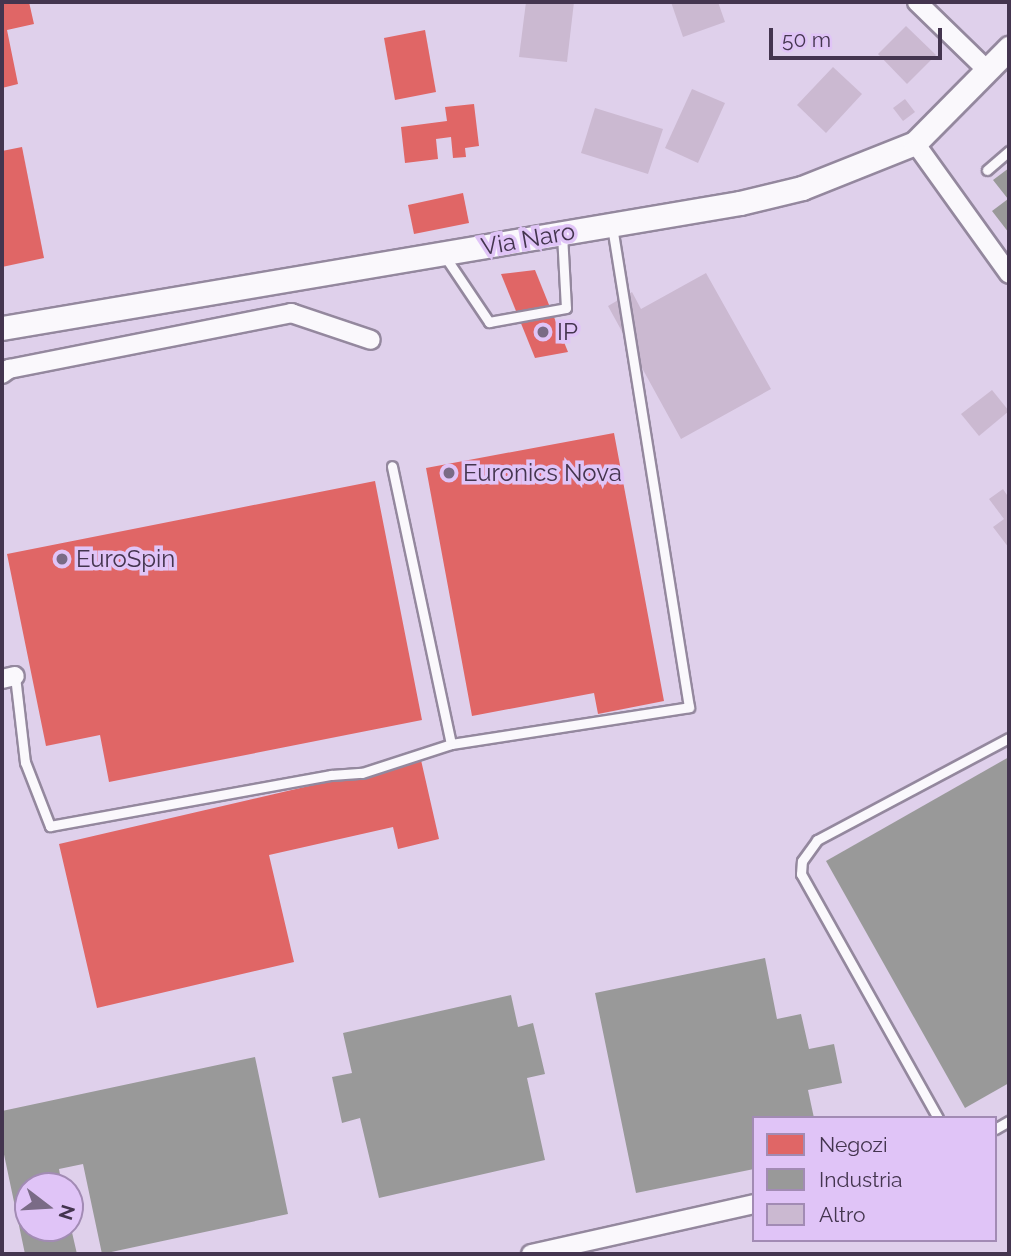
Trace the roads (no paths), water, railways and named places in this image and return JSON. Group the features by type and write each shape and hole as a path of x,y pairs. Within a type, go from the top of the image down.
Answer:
{"street":[{"path":"917,2 987,70"},
{"name":"Via Naro","path":"2,328 562,233 802,188 915,143 1009,48"},
{"path":"915,143 1009,274"},
{"path":"2,374 9,369 291,313 371,340"},
{"path":"531,1254 752,1204"}],"lane":[{"path":"987,170 1009,151"},
{"path":"8,678 25,762 50,826 362,773 451,744 689,707 612,224"},
{"path":"443,253 489,322 566,308 562,233"},
{"path":"392,466 451,744"},
{"path":"937,1116 801,874 802,860 817,840 1009,738"}],"place":[{"name":"IP","path":"543,332"},
{"name":"Euronics Nova","path":"449,473"},
{"name":"EuroSpin","path":"62,559"}]}
